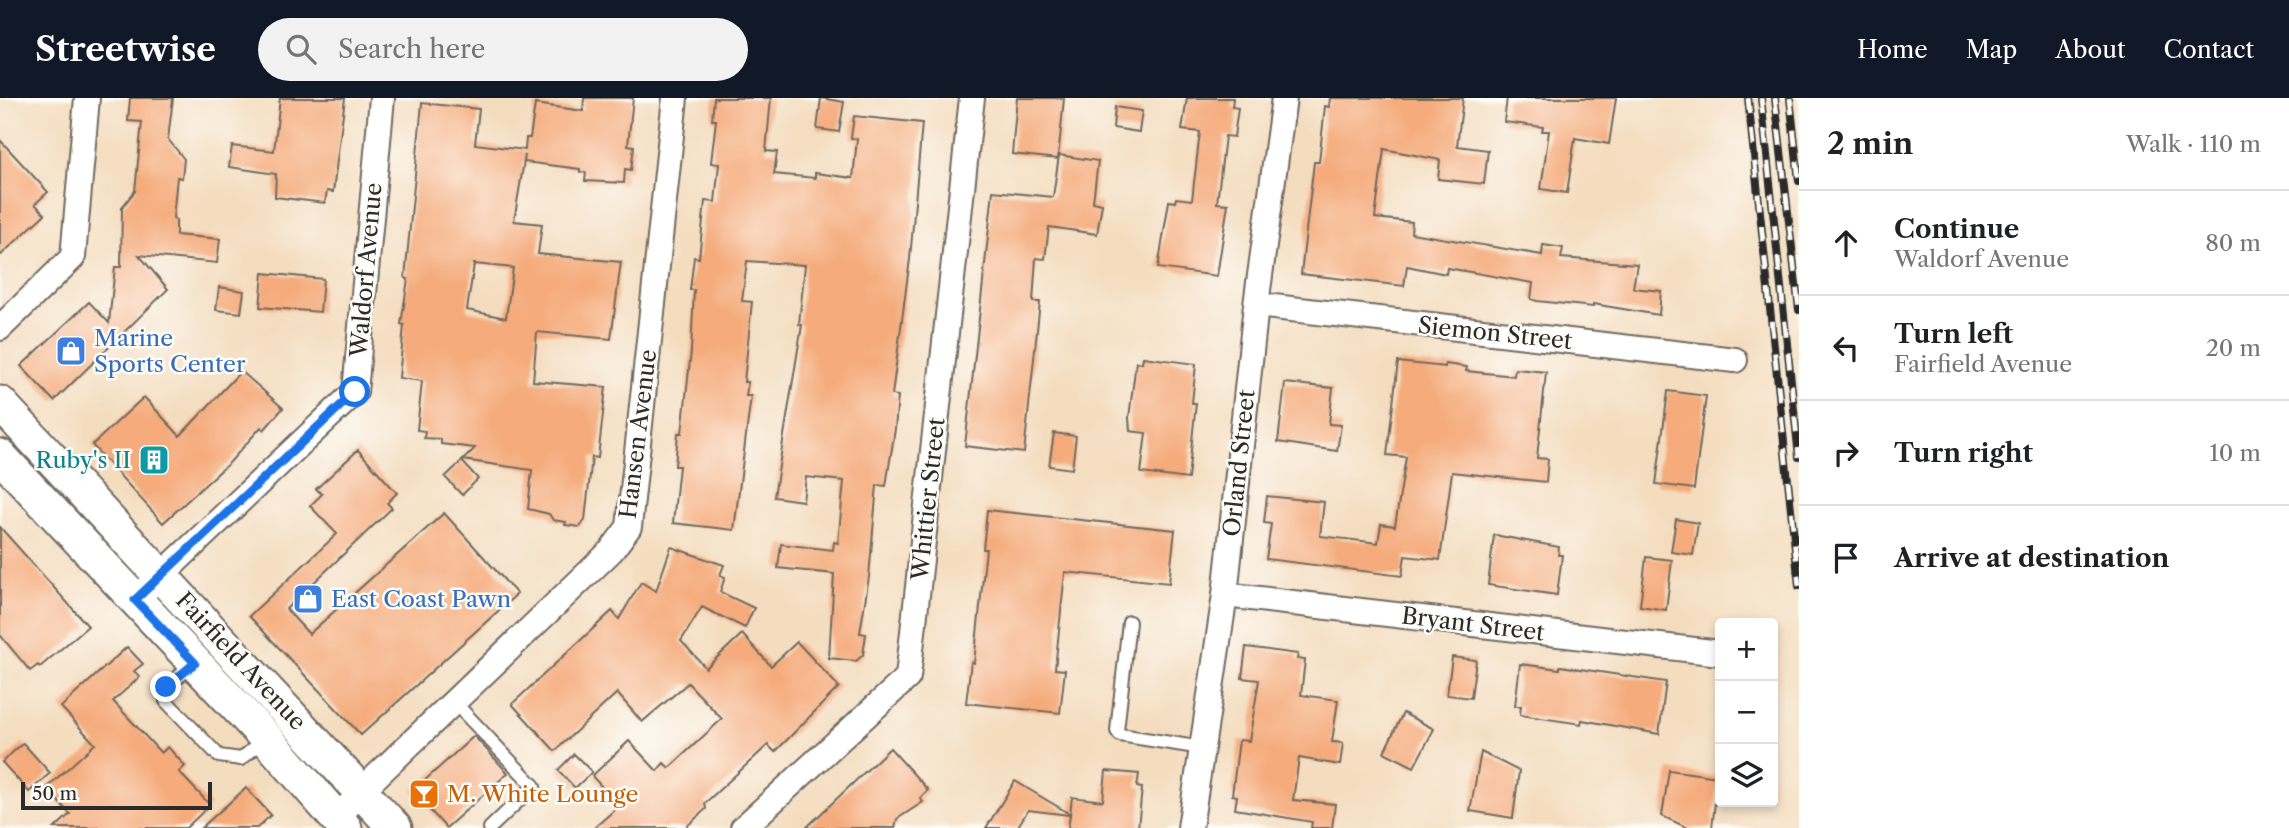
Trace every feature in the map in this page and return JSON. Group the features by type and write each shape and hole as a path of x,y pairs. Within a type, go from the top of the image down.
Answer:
{"main road":[{"name":"Fairfield Avenue","path":"0,403 164,576 395,828"},
{"name":"Fairfield Avenue","path":"0,456 266,738 341,823"}],"street":[{"path":"0,328 73,257 87,98"},
{"name":"Waldorf Avenue","path":"135,600 164,576 355,392 382,98"},
{"name":"Hansen Avenue","path":"341,823 361,791 611,551 629,527 675,98"},
{"name":"Whittier Street","path":"743,828 908,677 972,98"},
{"name":"Orland Street","path":"1190,828 1225,595 1256,306 1284,98"},
{"name":"Siemon Street","path":"1256,306 1735,360"},
{"name":"Bryant Street","path":"1225,595 1715,652"}],"lane":[{"path":"1129,622 1117,731 1120,735 1202,748"},
{"path":"195,663 166,687 166,701 219,756 241,759 266,738"},
{"path":"454,702 534,786 489,828"}],"building":[{"path":"130,98 173,98 168,139 184,159 182,178 177,177 173,218 176,220 176,235 220,239 217,263 139,255 168,289 54,401 21,366 89,302 109,323 115,267 121,267 122,207 135,191 142,122 128,121"},
{"path":"280,98 345,98 333,192 327,191 325,203 275,197 276,174 229,167 232,146 274,151"},
{"path":"584,98 633,98 628,145 634,146 631,170 625,169 624,183 585,181 586,173 580,172 580,169 524,162 525,155 514,221 542,224 538,254 621,262 611,339 537,332 533,381 606,387 598,458 592,457 585,520 580,527 565,525 566,522 553,520 549,514 528,509 532,470 463,460 475,448 441,444 441,439 424,438 425,431 417,430 422,381 399,378 404,325 401,324 408,279 405,278 422,103 479,109 475,144 525,150 526,138 530,138 535,104 583,111","holes":["474,264 513,268 506,318 467,310"]},
{"path":"714,98 771,98 766,151 777,152 774,174 815,178 815,173 853,178 857,139 851,138 854,116 922,123 910,259 892,395 898,396 895,429 886,486 877,485 869,577 860,633 866,634 863,655 856,661 829,658 834,574 778,568 781,544 833,550 834,542 838,543 844,481 806,477 803,501 774,497 802,325 799,324 805,265 747,261 742,301 752,302 744,382 748,382 746,396 751,396 734,530 673,523 679,466 675,466 678,433 682,433 691,351 694,290 690,290 694,257 699,258 705,201 715,202 719,164 711,163 716,120 712,120"},
{"path":"821,98 844,102 839,132 817,129"},
{"path":"1017,98 1064,98 1058,159 1012,154"},
{"path":"1187,98 1233,98 1232,107 1238,108 1234,137 1225,136 1217,203 1228,204 1217,276 1158,268 1169,201 1175,202 1176,198 1192,200 1200,132 1182,130"},
{"path":"1330,98 1463,98 1457,146 1488,150 1484,184 1438,179 1440,160 1384,149 1375,218 1412,222 1411,233 1542,255 1543,245 1563,248 1561,258 1637,264 1633,288 1661,291 1659,315 1593,304 1593,307 1537,301 1531,299 1533,283 1447,268 1446,274 1407,266 1404,286 1301,274 1314,162 1319,162 1325,106 1329,107"},
{"path":"1507,98 1616,98 1609,144 1575,138 1567,193 1541,189 1549,131 1542,131 1543,127 1504,122"},
{"path":"1115,107 1142,111 1139,132 1113,128"},
{"path":"0,140 48,192 35,204 45,214 0,256"},
{"path":"1059,155 1098,161 1093,202 1102,204 1097,234 1049,227 1045,259 1036,258 1033,302 1040,302 1024,453 965,446 993,191 1053,197"},
{"path":"263,273 323,279 320,312 260,307"},
{"path":"219,287 244,291 241,313 216,310"},
{"path":"1143,357 1196,364 1192,403 1196,403 1188,479 1141,473 1146,433 1130,431 1129,418 1136,362 1142,363"},
{"path":"1398,362 1445,367 1445,364 1467,367 1466,371 1514,376 1515,369 1546,372 1537,458 1548,459 1546,482 1452,472 1440,560 1405,556 1402,576 1266,559 1271,524 1264,523 1267,496 1324,502 1320,536 1378,543 1381,524 1395,526 1406,457 1387,455"},
{"path":"241,371 283,408 264,430 261,427 230,462 163,523 92,445 144,397 180,436"},
{"path":"1285,383 1333,388 1329,424 1341,425 1337,451 1278,442"},
{"path":"1668,391 1706,396 1694,489 1656,484"},
{"path":"1054,433 1076,436 1072,469 1049,466"},
{"path":"358,450 397,493 387,503 392,508 286,609 309,634 444,513 517,594 361,735 249,616 337,534 310,506 322,494 316,489"},
{"path":"462,461 478,479 462,495 445,477"},
{"path":"987,510 1175,530 1169,583 1065,572 1055,669 1065,670 1060,713 966,703 971,662 974,663 986,549 983,549"},
{"path":"1676,519 1698,523 1693,555 1671,552"},
{"path":"0,527 88,626 40,667 38,665 30,671 0,635"},
{"path":"1494,535 1559,547 1558,555 1562,555 1557,595 1488,585"},
{"path":"671,547 724,565 720,575 725,577 720,592 754,608 745,628 702,607 681,641 706,668 742,634 771,666 797,642 839,687 775,752 768,745 705,803 706,809 685,828 594,828 619,806 592,776 629,741 657,771 664,763 669,768 722,719 688,683 642,722 617,693 555,751 512,704 612,611 619,619 641,582 656,591"},
{"path":"1646,557 1672,560 1666,610 1640,606"},
{"path":"127,647 143,664 134,671 140,677 113,701 161,753 168,747 185,766 179,772 210,805 186,828 55,828 70,814 46,788 95,744 61,707"},
{"path":"1246,647 1298,654 1297,659 1305,660 1301,695 1338,700 1332,742 1343,743 1340,765 1299,758 1293,800 1335,804 1332,828 1311,828 1312,822 1235,809 1237,796 1232,795 1239,740 1249,741 1259,680 1242,678"},
{"path":"1452,657 1476,660 1471,698 1447,695"},
{"path":"1520,664 1560,669 1560,666 1666,682 1659,734 1582,720 1581,724 1520,715 1521,706 1515,706"},
{"path":"1403,713 1434,729 1414,767 1384,752"},
{"path":"474,736 508,773 446,828 413,791"},
{"path":"23,743 50,773 29,792 2,762"},
{"path":"890,748 928,790 920,798 923,802 897,819 895,828 806,828"},
{"path":"1481,752 1519,771 1513,818 1470,811"},
{"path":"574,754 592,772 575,788 558,770"},
{"path":"1669,770 1715,777 1712,828 1688,828 1662,816"},
{"path":"1106,771 1139,774 1137,787 1142,788 1138,828 1068,828 1070,815 1028,810 1017,828 986,828 1015,781 1070,814 1072,797 1103,801"},
{"path":"246,788 271,815 257,828 201,828"}],"railway":[{"path":"1748,98 1799,586"},
{"path":"1761,98 1799,457"},
{"path":"1775,98 1799,310"},
{"path":"1790,98 1799,181"}],"place":[{"name":"Marine Sports Center","path":"71,351"},
{"name":"Ruby's II","path":"154,460"},
{"name":"East Coast Pawn","path":"308,599"},
{"name":"M. White Lounge","path":"424,794"}],"route":[{"path":"166,687 195,663 135,600 164,576 355,392"}]}
